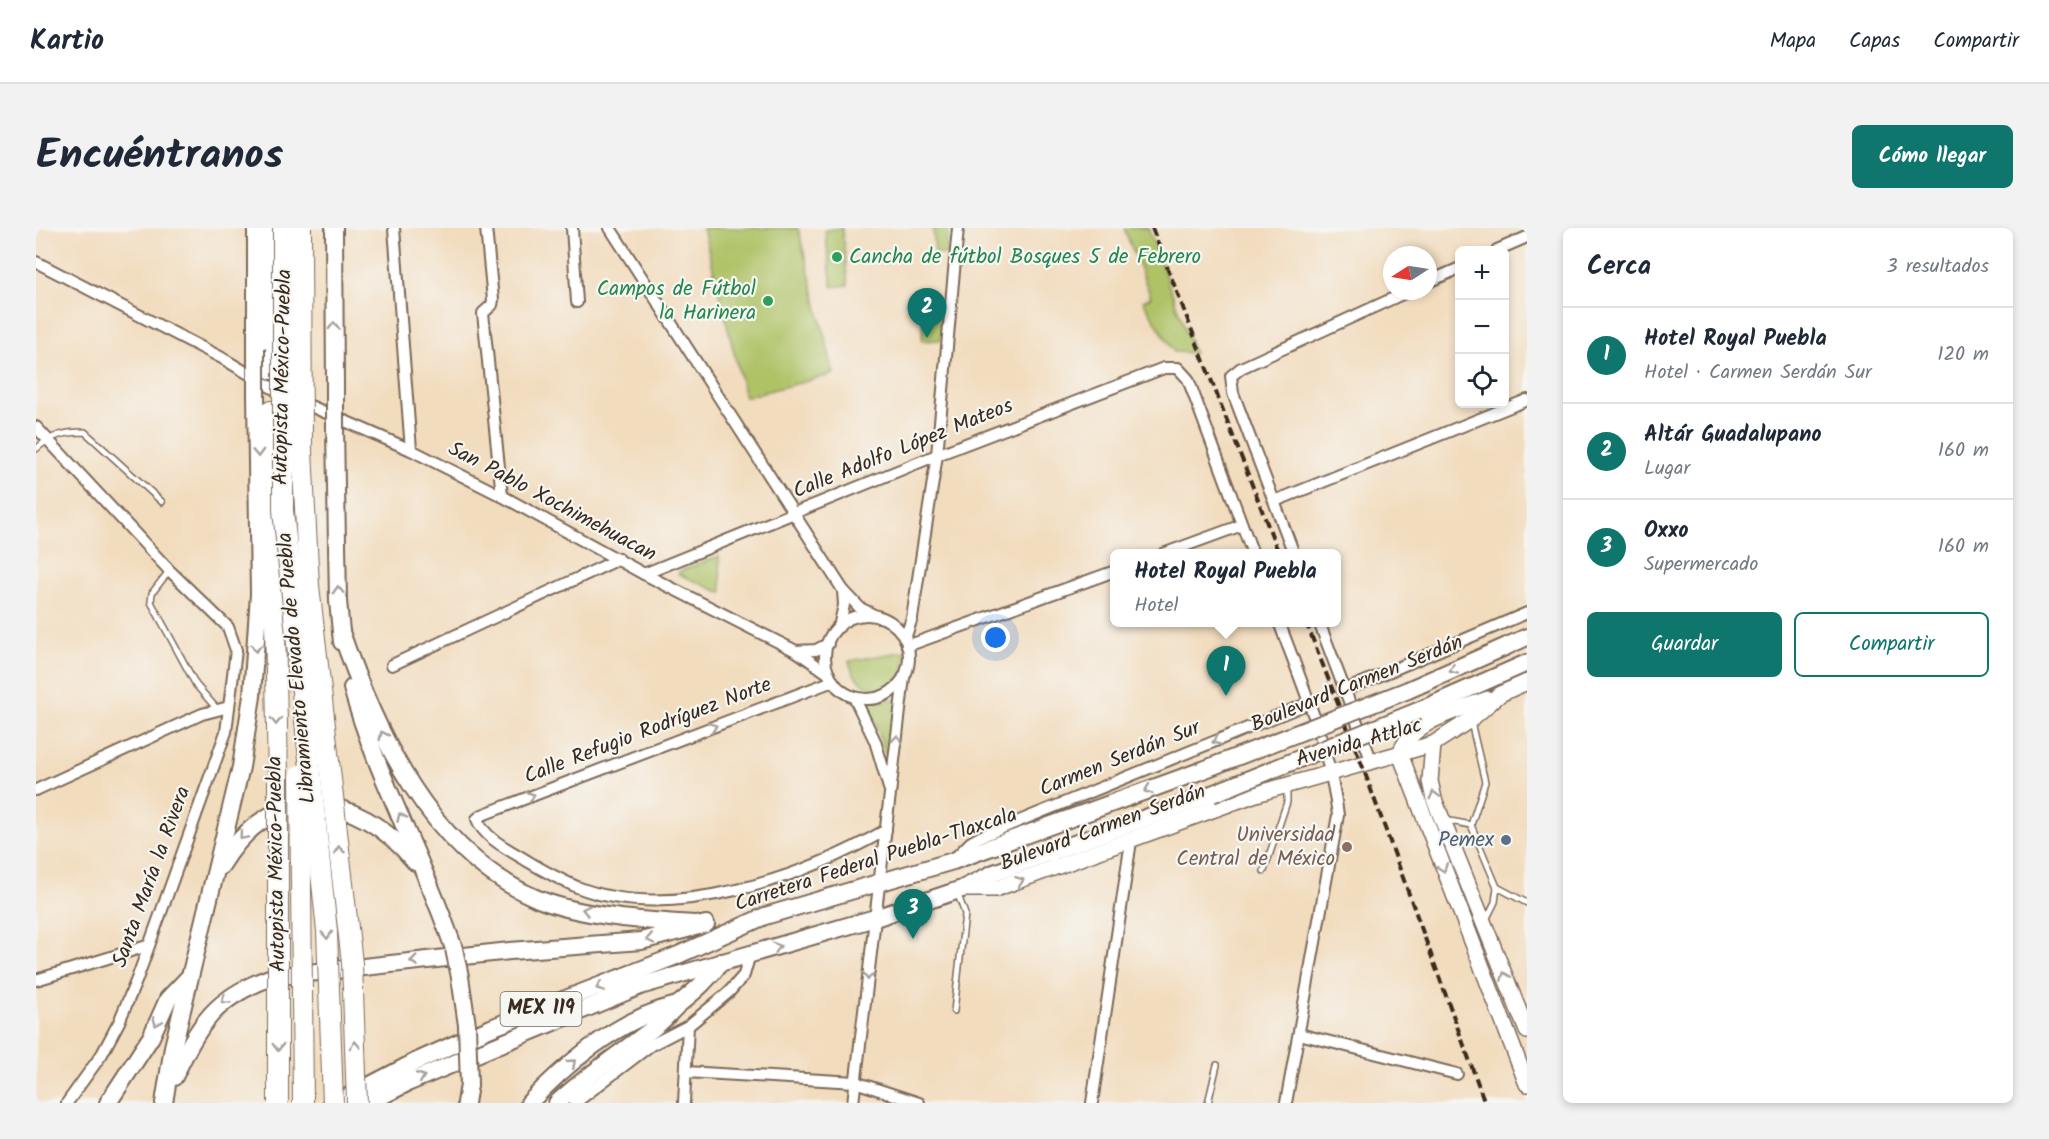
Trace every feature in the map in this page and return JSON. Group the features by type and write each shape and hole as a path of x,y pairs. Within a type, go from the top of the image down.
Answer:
{"highway":[{"name":"Autopista México-Puebla","path":"272,228 271,411 278,778 278,1103"},
{"name":"Libramiento Elevado de Puebla","path":"283,228 283,510 327,931 335,1103"},
{"name":"Libramiento Elevado de Puebla","path":"301,228 302,452 309,586 352,963 357,1103"},
{"name":"Autopista México-Puebla","path":"303,1103 300,775 309,228"}],"main road":[{"path":"167,1095 173,1047 247,735 259,594 256,228"},
{"path":"334,228 335,429 341,632 349,679 370,747 430,884 454,949 467,1025 469,1085 466,1103"},
{"path":"341,632 375,720 402,770 444,828 475,858 507,881 539,899 603,914 706,924 750,923"},
{"name":"Boulevard Carmen Serdán","path":"1203,770 1408,690 1527,637"},
{"path":"557,1103 603,1064 656,1027 678,1004 707,982 721,962 875,918 959,890 994,873 1212,794 1418,711 1527,663"},
{"name":"Avenida Attlac","path":"1256,794 1434,744 1470,720 1500,694 1527,682"},
{"path":"1500,694 1427,725 1413,734 1402,746 1400,754 1527,1084"},
{"path":"1434,744 1430,781 1442,820 1526,1019"},
{"name":"Carretera Federal Puebla-Tlaxcala","path":"335,1103 415,1062 491,1028 676,956 750,923 952,861 1203,770"},
{"name":"Bulevard Carmen Serdán","path":"959,890 995,889 1256,794"},
{"path":"214,877 250,828 267,815 306,806 343,809 368,820 407,853 430,884"},
{"path":"167,1095 195,1034 213,1009 240,990 272,977 510,951 641,942 706,924"},
{"name":"MEX 119","path":"368,1103 408,1083 640,986 721,962"},
{"path":"108,1103 151,1037 168,999 191,975"},
{"path":"529,1103 585,1052 610,1035 650,1012 678,1004"}],"street":[{"path":"394,228 411,450"},
{"path":"486,228 493,300 492,305 483,313 502,496"},
{"path":"572,228 577,302"},
{"path":"610,228 843,590 860,608 892,624 906,642"},
{"path":"853,1103 904,677 909,662 906,642 912,618 937,454 958,228"},
{"path":"1506,246 1527,237"},
{"name":"San Pablo Xochimehuacan","path":"36,262 222,358 286,396 411,450 502,496 645,574 796,651 831,678"},
{"path":"1437,278 1455,270"},
{"path":"1292,549 1233,393 1231,376 1241,368 1389,300"},
{"name":"Calle Adolfo López Mateos","path":"645,574 937,454 1164,368 1178,368 1188,379 1242,525"},
{"path":"1275,501 1527,400"},
{"path":"36,427 169,570"},
{"path":"1177,549 1242,525 1251,549"},
{"path":"392,665 619,559"},
{"name":"Santa María la Rivera","path":"67,1103 102,1054 119,1022 226,732 236,650 228,627 169,570"},
{"path":"906,642 1110,573"},
{"path":"843,590 844,605 838,627 828,644 826,662 831,678 854,697 875,741 891,797"},
{"path":"1343,691 1527,613"},
{"path":"838,627 857,616 878,617"},
{"path":"1281,627 1309,703 1330,774 1336,803 1337,826 1286,1103"},
{"path":"1320,627 1372,762"},
{"path":"796,651 816,650 828,644"},
{"path":"854,697 870,699 882,696 896,687 904,677"},
{"name":"Calle Refugio Rodríguez Norte","path":"831,678 482,815 477,819 480,827 495,840 536,866 578,887 608,895 656,899 705,895 786,875 842,853 886,830"},
{"name":"Carmen Serdán Sur","path":"952,861 971,842 980,837 1309,703"},
{"path":"36,790 217,708 229,707"},
{"path":"226,732 247,735"},
{"path":"1092,1103 1131,841"},
{"path":"36,980 147,946"},
{"path":"575,1103 651,1045 688,1026 729,992 744,975 750,954"},
{"path":"684,1103 688,1026"},
{"path":"1299,1034 1457,1074"},
{"path":"686,1072 855,1082 919,1103"}],"lane":[{"path":"36,449 47,439 62,433 85,432 162,502"},
{"path":"169,570 152,593 151,602 196,685 217,708"},
{"path":"1470,720 1485,782 1471,825 1497,887 1495,902 1484,924"},
{"path":"1264,871 1287,802 1287,786"},
{"path":"1427,825 1442,820 1471,825"},
{"path":"1497,887 1527,903"},
{"path":"954,1011 965,914 959,890"},
{"path":"1208,1103 1217,1065"}],"green space":[{"name":"Campos de Fútbol la Harinera","path":"703,228 798,228 834,374 745,397"},
{"name":"Cancha de fútbol Bosques 5 de Febrero","path":"842,228 848,285 832,287 825,230"},
{"path":"933,228 948,228 947,254 935,254"},
{"path":"1124,228 1148,228 1194,353 1174,352 1143,301 1151,297"},
{"path":"944,311 940,340 922,341 923,313"},
{"path":"719,556 722,593 678,574 680,571"},
{"path":"906,651 904,673 890,690 876,689 864,684 854,674 849,661"},
{"path":"900,699 893,754 885,754 869,701"}],"railway":[{"path":"1152,228 1277,549"},
{"path":"1308,627 1362,765 1485,1103"}],"place":[{"name":"Cancha de fútbol Bosques 5 de Febrero","path":"837,257"},
{"name":"Campos de Fútbol la Harinera","path":"768,301"},
{"name":"Altár Guadalupano","path":"927,338"},
{"name":"Hotel Royal Puebla","path":"1226,696"},
{"name":"Pemex","path":"1506,840"},
{"name":"Universidad Central de México","path":"1347,847"},
{"name":"Oxxo","path":"913,939"}]}
